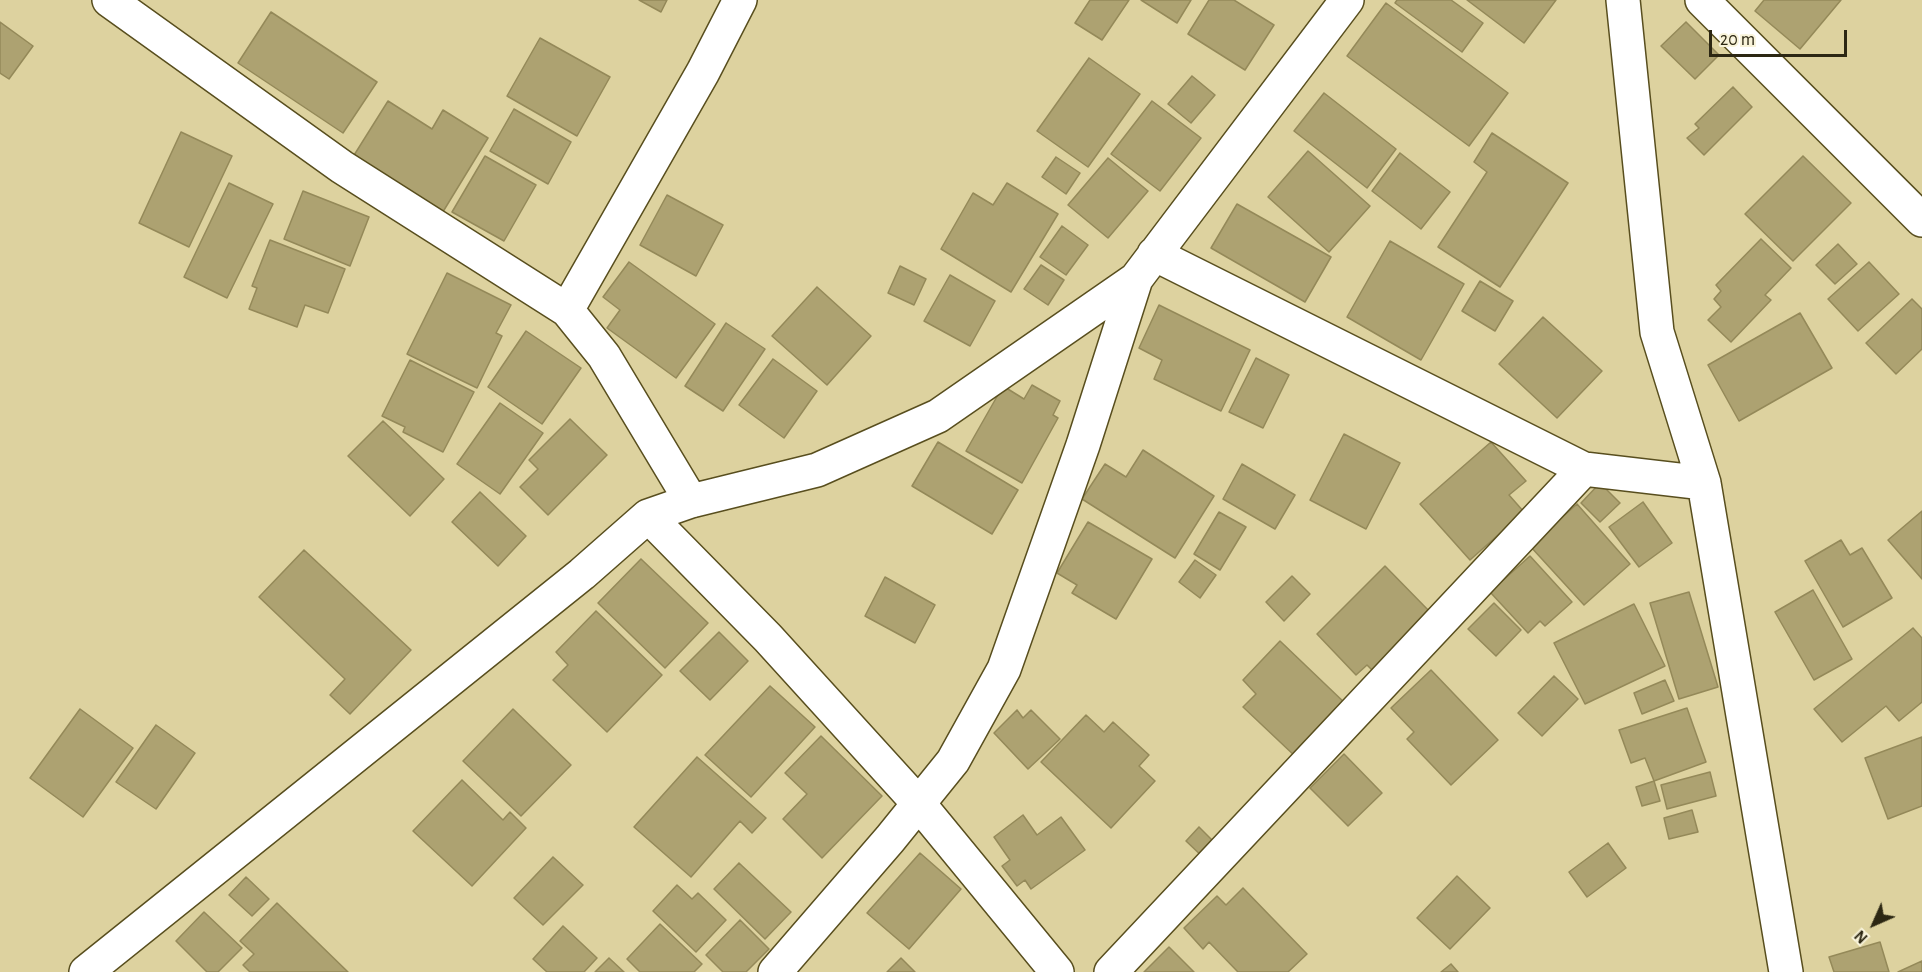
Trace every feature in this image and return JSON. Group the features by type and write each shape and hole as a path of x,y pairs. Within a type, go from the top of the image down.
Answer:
{"street":[{"path":"109,0 342,167 567,310 604,356 691,501"},
{"path":"567,310 703,72 740,0"},
{"path":"86,972 564,589 648,516 691,501 817,470 938,416 1145,266 1347,0"},
{"path":"1623,0 1657,332 1704,483 1786,972"},
{"path":"1702,0 1922,220"},
{"path":"1145,266 1584,469 1704,483"},
{"path":"775,972 953,761 1004,669 1145,266"},
{"path":"1111,972 1584,469"},
{"path":"648,516 768,638 919,804 1057,972"}],"building":[{"path":"639,0 667,0 661,12"},
{"path":"1090,0 1129,0 1102,40 1075,23"},
{"path":"1141,0 1191,0 1177,23"},
{"path":"1209,0 1234,0 1274,25 1245,70 1188,34"},
{"path":"1397,0 1451,0 1483,23 1462,52 1395,3"},
{"path":"1467,0 1556,0 1524,43"},
{"path":"1764,0 1841,0 1800,49 1755,11"},
{"path":"1386,3 1508,93 1469,146 1347,56"},
{"path":"271,12 377,82 343,133 238,63"},
{"path":"0,22 33,46 9,79 0,73"},
{"path":"1686,22 1719,55 1695,79 1661,46"},
{"path":"540,38 610,77 577,136 507,96"},
{"path":"1089,58 1140,94 1088,167 1037,131"},
{"path":"1192,76 1215,95 1191,123 1168,104"},
{"path":"1733,87 1752,107 1704,155 1687,138 1699,128 1695,124"},
{"path":"1324,93 1396,149 1367,188 1294,131"},
{"path":"388,101 432,129 443,110 488,138 441,215 351,160"},
{"path":"1152,101 1201,138 1160,191 1111,154"},
{"path":"514,109 571,142 548,184 490,151"},
{"path":"181,132 232,156 189,247 139,223"},
{"path":"1492,133 1568,183 1500,287 1438,247 1487,172 1474,162"},
{"path":"1308,151 1370,206 1329,252 1268,197"},
{"path":"1400,153 1450,192 1421,229 1372,191"},
{"path":"485,156 536,185 504,241 452,212"},
{"path":"1803,156 1851,203 1793,261 1745,214"},
{"path":"1056,157 1080,173 1066,194 1042,177"},
{"path":"1108,158 1148,191 1108,238 1068,205"},
{"path":"229,183 273,204 227,298 184,277"},
{"path":"1007,183 1058,214 1011,292 941,249 973,193 993,205"},
{"path":"303,191 369,217 350,266 284,239"},
{"path":"667,195 723,225 696,276 640,245"},
{"path":"1237,204 1331,257 1305,302 1211,248"},
{"path":"1062,226 1088,245 1066,275 1040,257"},
{"path":"1761,239 1791,268 1765,295 1771,300 1731,342 1708,320 1721,307 1714,299 1721,291 1716,285"},
{"path":"270,240 345,269 328,313 305,305 297,327 249,309 257,288 252,286"},
{"path":"1390,241 1464,284 1421,360 1347,317"},
{"path":"1838,244 1857,264 1835,284 1816,265"},
{"path":"629,262 715,324 676,378 607,328 620,310 603,297"},
{"path":"1869,262 1899,294 1858,331 1828,299"},
{"path":"1041,265 1064,280 1048,305 1024,289"},
{"path":"900,266 926,279 914,305 888,293"},
{"path":"447,273 511,305 496,333 502,336 477,388 407,354"},
{"path":"950,275 995,301 970,346 924,321"},
{"path":"1480,281 1513,301 1495,331 1462,311"},
{"path":"817,287 871,336 827,385 772,336"},
{"path":"1912,299 1922,309 1922,349 1896,374 1866,343"},
{"path":"1159,305 1250,350 1221,411 1154,379 1162,360 1139,348"},
{"path":"1800,313 1832,368 1739,421 1708,365"},
{"path":"1543,317 1602,371 1557,418 1499,364"},
{"path":"726,323 765,349 723,411 685,386"},
{"path":"526,331 581,368 542,424 488,387"},
{"path":"1256,358 1289,375 1263,428 1229,412"},
{"path":"773,359 817,391 784,438 739,405"},
{"path":"410,360 474,392 443,452 403,432 405,427 382,416"},
{"path":"1032,385 1060,401 1053,415 1058,418 1022,483 966,451 1003,386 1024,399"},
{"path":"500,403 543,433 500,494 457,464"},
{"path":"570,419 607,455 548,515 520,487 538,469 529,460"},
{"path":"383,421 444,479 410,516 348,456"},
{"path":"1344,434 1400,463 1366,529 1310,500"},
{"path":"938,442 1018,490 992,534 912,486"},
{"path":"1491,442 1526,481 1509,495 1524,512 1470,560 1420,504"},
{"path":"1143,450 1214,496 1175,558 1082,499 1105,464 1126,477"},
{"path":"1242,464 1295,495 1275,529 1223,499"},
{"path":"1600,483 1620,503 1600,522 1581,503"},
{"path":"480,492 526,536 498,566 452,522"},
{"path":"1643,502 1672,543 1639,567 1609,527"},
{"path":"1577,504 1630,564 1584,605 1530,546"},
{"path":"1922,511 1922,579 1888,540"},
{"path":"1219,512 1246,527 1220,570 1194,554"},
{"path":"1088,522 1152,559 1116,619 1072,593 1077,585 1057,573"},
{"path":"1841,540 1850,555 1862,548 1892,598 1843,627 1805,561"},
{"path":"304,550 411,650 350,714 330,695 345,679 259,597"},
{"path":"1530,556 1572,602 1545,626 1540,621 1528,633 1490,592"},
{"path":"641,559 708,623 665,668 598,603"},
{"path":"1195,560 1216,575 1200,598 1179,582"},
{"path":"1385,566 1433,615 1375,673 1367,665 1356,675 1317,634"},
{"path":"1292,576 1310,594 1284,621 1266,602"},
{"path":"885,577 935,605 915,643 865,616"},
{"path":"1813,590 1852,659 1814,680 1775,612"},
{"path":"1689,592 1718,687 1679,699 1650,603"},
{"path":"1494,603 1521,630 1496,656 1468,629"},
{"path":"1634,604 1665,666 1585,704 1554,643"},
{"path":"596,611 662,675 607,732 553,680 568,665 556,652"},
{"path":"1913,628 1922,638 1922,702 1899,721 1886,706 1842,742 1814,709"},
{"path":"719,632 748,661 710,700 680,671"},
{"path":"1280,641 1348,706 1297,758 1243,707 1256,694 1243,680"},
{"path":"1431,670 1498,740 1451,785 1407,739 1414,732 1391,708"},
{"path":"1554,676 1578,699 1542,736 1518,713"},
{"path":"1665,680 1674,701 1642,714 1634,693"},
{"path":"770,686 815,727 751,797 705,755"},
{"path":"1687,708 1706,762 1654,781 1645,758 1631,763 1619,730"},
{"path":"80,709 133,748 83,817 30,778"},
{"path":"513,709 571,765 521,816 463,761"},
{"path":"1017,710 1023,718 1031,710 1060,739 1028,769 994,733"},
{"path":"1086,715 1104,732 1113,722 1149,755 1139,766 1155,781 1111,828 1041,762"},
{"path":"156,725 195,753 156,809 116,782"},
{"path":"821,736 882,796 822,858 783,819 807,794 785,773"},
{"path":"1922,737 1922,806 1888,819 1865,758"},
{"path":"1344,754 1382,793 1348,826 1310,788"},
{"path":"697,757 766,818 752,833 740,821 691,877 634,827"},
{"path":"1710,772 1716,796 1667,809 1661,785"},
{"path":"462,780 503,820 510,812 526,828 472,886 413,831"},
{"path":"1654,781 1660,801 1642,806 1636,787"},
{"path":"1692,810 1698,832 1669,839 1664,818"},
{"path":"1023,815 1037,835 1061,817 1085,850 1031,889 1025,880 1017,886 1002,866 1010,860 994,837"},
{"path":"1199,827 1219,847 1206,860 1186,841"},
{"path":"1608,843 1626,868 1587,897 1569,872"},
{"path":"920,853 961,889 909,949 867,913"},
{"path":"553,857 583,885 543,925 514,898"},
{"path":"739,863 791,912 765,939 714,889"},
{"path":"1457,876 1490,908 1450,949 1417,918"},
{"path":"246,877 269,899 252,916 229,895"},
{"path":"677,885 692,899 698,893 726,920 696,952 653,911"},
{"path":"1243,888 1307,954 1288,972 1238,972 1209,942 1203,949 1184,928 1217,896 1226,905"},
{"path":"277,903 348,972 250,972 243,965 254,954 240,941"},
{"path":"204,912 242,948 218,972 207,972 176,941"},
{"path":"740,920 769,949 746,972 723,972 706,955"},
{"path":"660,924 702,964 694,972 640,972 627,959"},
{"path":"563,926 597,958 584,972 547,972 533,959"},
{"path":"1880,942 1889,972 1834,972 1829,957"},
{"path":"1169,947 1194,972 1144,972"},
{"path":"609,958 624,972 595,972"},
{"path":"901,958 915,972 887,972"},
{"path":"1922,961 1922,972 1898,972"},
{"path":"1451,964 1458,972 1441,972"}]}
